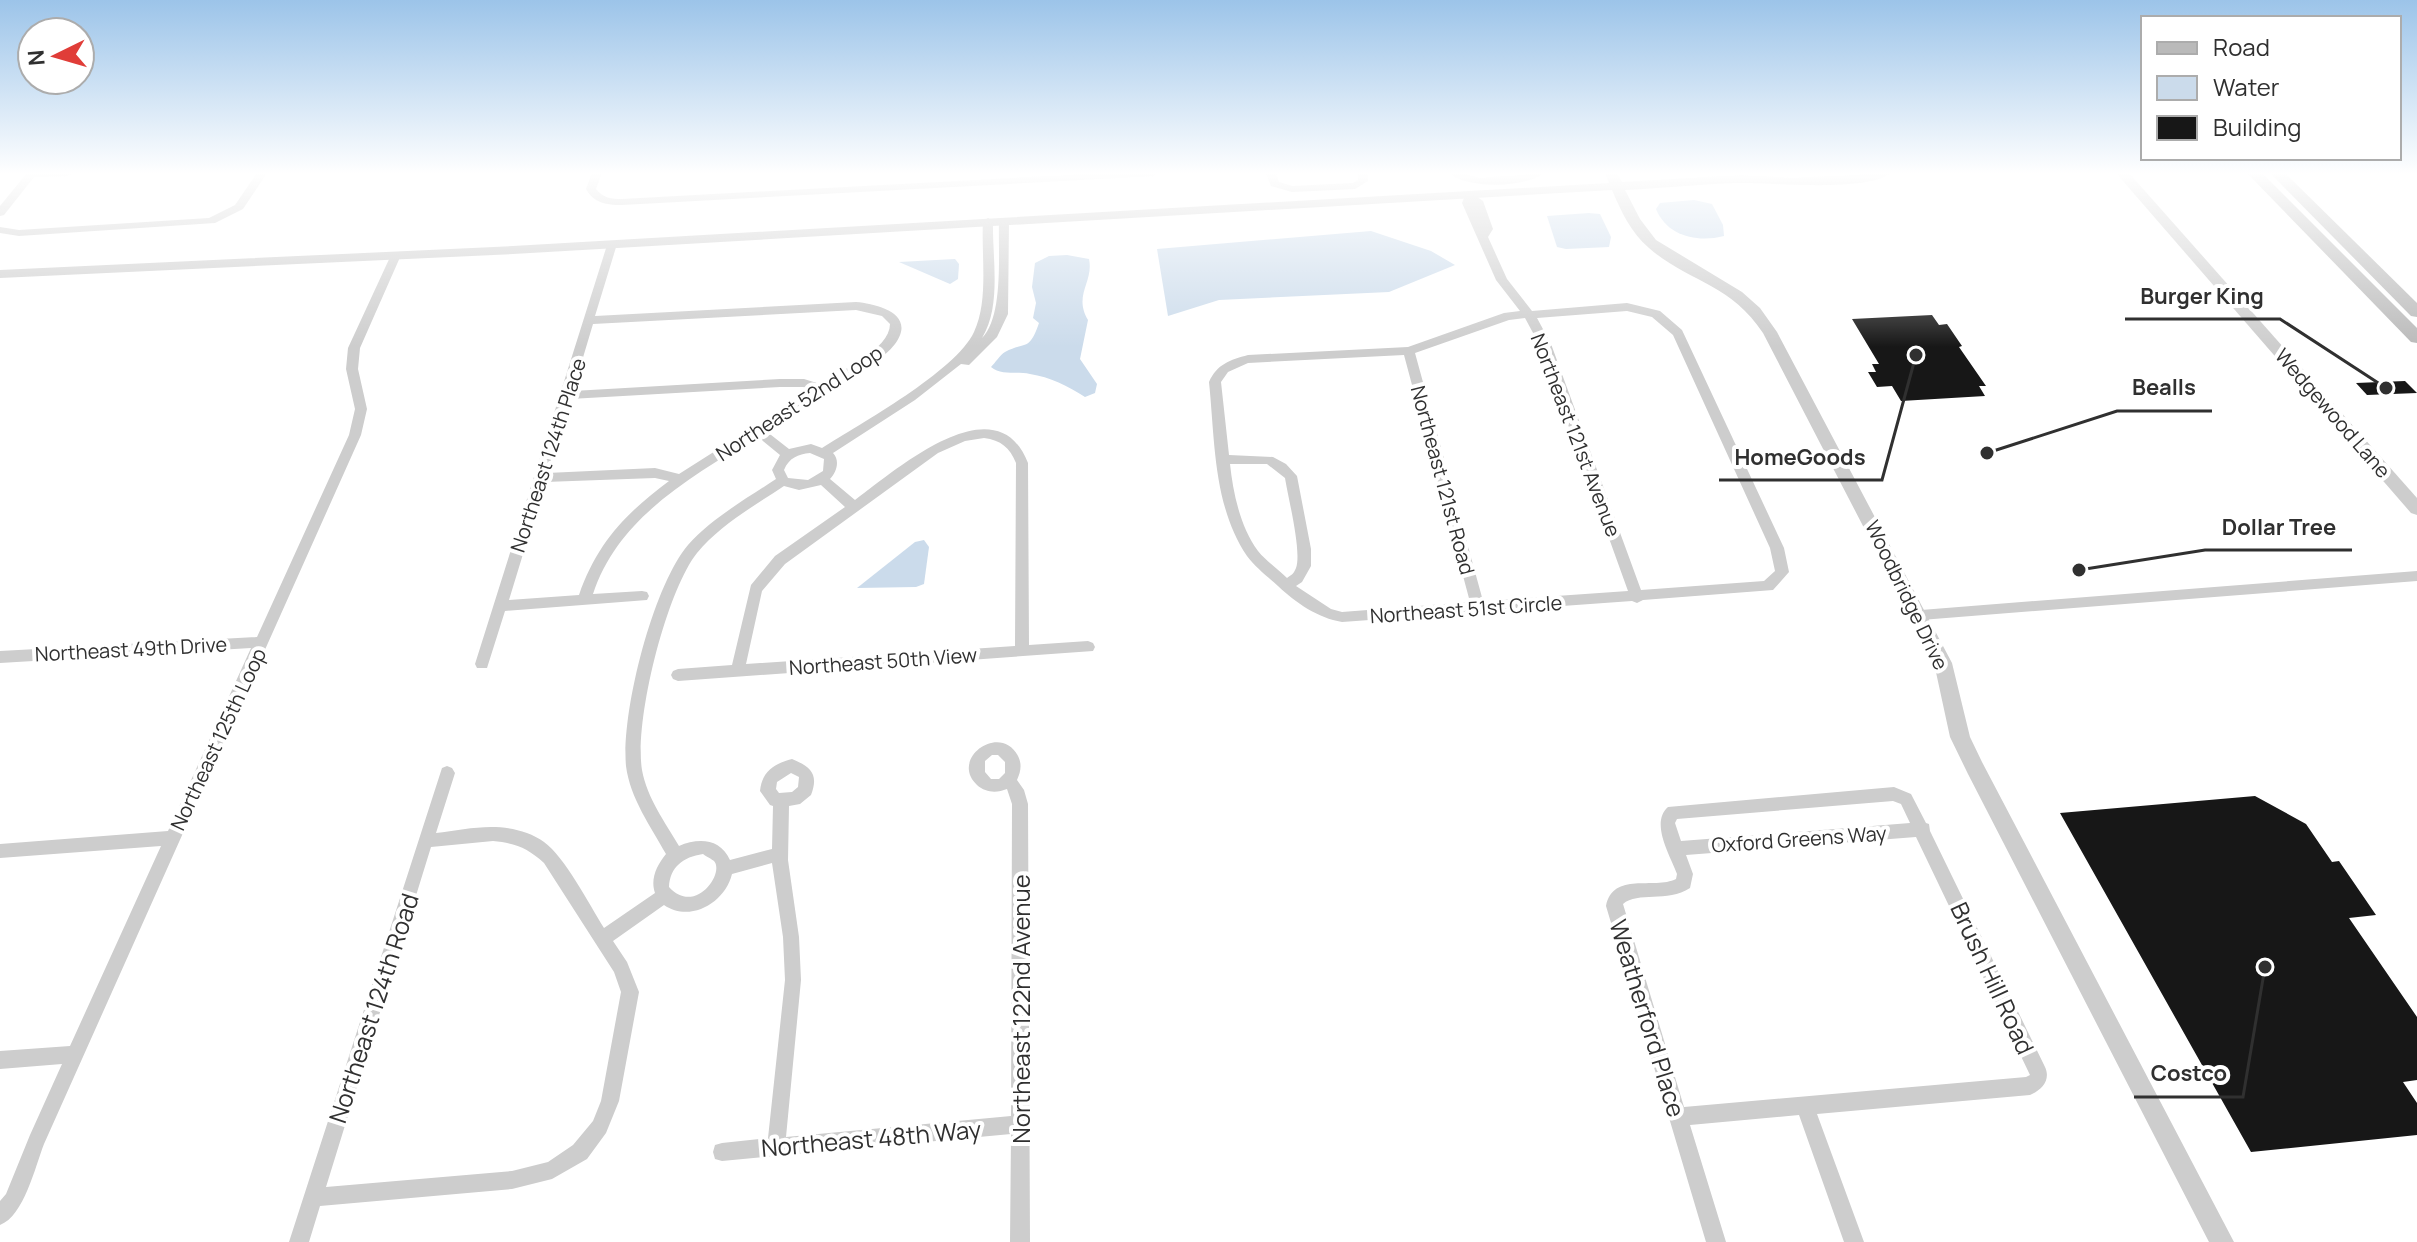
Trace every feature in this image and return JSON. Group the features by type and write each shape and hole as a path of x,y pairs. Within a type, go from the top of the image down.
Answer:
{"main road":[{"path":"2311,231 2417,338"},
{"path":"2335,231 2417,312"}],"street":[{"path":"6,231 52,231"},
{"path":"0,274 825,231"},
{"path":"937,377 961,356 980,332 985,299 988,231"},
{"path":"783,481 778,470 788,454 803,448 825,452 982,349 1002,314 1004,231"},
{"name":"Northeast 121st Avenue","path":"1479,231 1502,280 1528,313 1545,344 1637,598"},
{"name":"Woodbridge Drive","path":"1641,231 1651,243 1673,259 1733,291 1757,310 1921,615 1943,663 1960,737 2222,1242"},
{"name":"Wedgewood Lane","path":"2173,231 2417,509"},
{"name":"Northeast 124th Place","path":"482,664 591,320 612,244"},
{"name":"Northeast 125th Loop","path":"0,1216 13,1200 355,435 361,409 352,369 354,348 396,255"},
{"name":"Northeast 52nd Loop","path":"584,600 591,577 618,536 644,508 681,479 890,343 896,334 893,318 879,308 856,306 591,320"},
{"name":"Northeast 51st Circle","path":"1627,307 1644,309 1668,323 1683,345 1782,564 1782,572 1768,586 1637,598 1342,617 1313,606 1253,554 1233,517 1223,459 1215,382 1217,374 1226,366 1248,359 1409,351 1455,337 1490,321 1528,313 1627,307"},
{"name":"Northeast 121st Road","path":"1409,351 1478,608"},
{"path":"567,395 780,383 804,383 821,389"},
{"path":"757,430 788,454"},
{"path":"738,670 756,589 780,560 953,438 978,433 997,437 1013,446 1022,463 1022,651"},
{"path":"676,856 649,807 634,769 633,742 661,612 673,579 691,552 730,516 783,481 806,485 822,479 832,462 825,452"},
{"path":"1223,459 1269,460 1291,476 1304,549 1304,566 1297,578 1286,585"},
{"path":"541,478 655,473 681,479"},
{"path":"822,479 854,507"},
{"path":"1921,615 2309,587 2417,576"},
{"path":"2309,587 2417,584"},
{"path":"501,606 642,596"},
{"name":"Northeast 49th Drive","path":"0,657 263,642"},
{"name":"Northeast 50th View","path":"678,675 1088,647"},
{"name":"Northeast 124th Road","path":"299,1242 447,773"},
{"name":"Northeast 122nd Avenue","path":"1008,779 1016,790 1020,804 1020,1242"},
{"name":"Brush Hill Road","path":"1676,849 1667,820 1672,812 1896,794 1909,802 2039,1073 2030,1086 1678,1117"},
{"path":"776,1147 793,980 791,937 780,854 781,801"},
{"name":"Oxford Greens Way","path":"1676,849 1923,829"},
{"path":"313,1197 512,1180 552,1170 580,1152 600,1127 610,1101 630,992 621,968 603,938 540,844 524,836 508,834 426,841"},
{"path":"0,851 173,838"},
{"path":"704,847 719,854 725,868 714,893 697,903 678,904 664,896 660,880 662,871 676,856 704,847"},
{"name":"Weatherford Place","path":"1676,849 1685,877 1681,887 1620,894 1614,903 1716,1242"},
{"path":"725,868 780,854"},
{"path":"603,938 664,896"},
{"path":"0,1060 76,1054"},
{"path":"1805,1106 1854,1242"},
{"name":"Northeast 48th Way","path":"722,1152 1019,1124"}],"water":[{"path":"1371,231 1431,251 1455,265 1389,292 1219,300 1168,316 1157,249"},
{"path":"1552,231 1608,231 1611,237 1609,247 1557,247"},
{"path":"1675,231 1724,231 1724,236 1694,238"},
{"path":"1049,256 1089,259 1089,275 1083,296 1088,320 1080,359 1097,384 1095,393 1085,397 1045,377 1009,373 991,367 1005,352 1029,342 1036,332 1039,323 1033,318 1036,303 1032,287 1035,263"},
{"path":"955,259 959,264 958,279 950,284 899,262"},
{"path":"924,540 929,547 924,584 916,587 857,588 915,542"}],"building":[{"path":"1932,315 1939,325 1947,324 1962,346 1959,347 1986,386 1979,386 1985,396 1901,401 1892,386 1877,387 1868,372 1876,372 1872,364 1879,364 1852,319"},
{"path":"2405,381 2417,393 2367,395 2356,383"},
{"path":"2255,796 2306,824 2332,862 2339,861 2376,915 2349,918 2417,1017 2417,1080 2403,1082 2417,1103 2417,1135 2251,1152 2060,813"}],"place":[{"name":"HomeGoods","path":"1916,355"},
{"name":"Burger King","path":"2386,388"},
{"name":"Bealls","path":"1987,453"},
{"name":"Dollar Tree","path":"2079,570"},
{"name":"Costco","path":"2265,967"}]}
